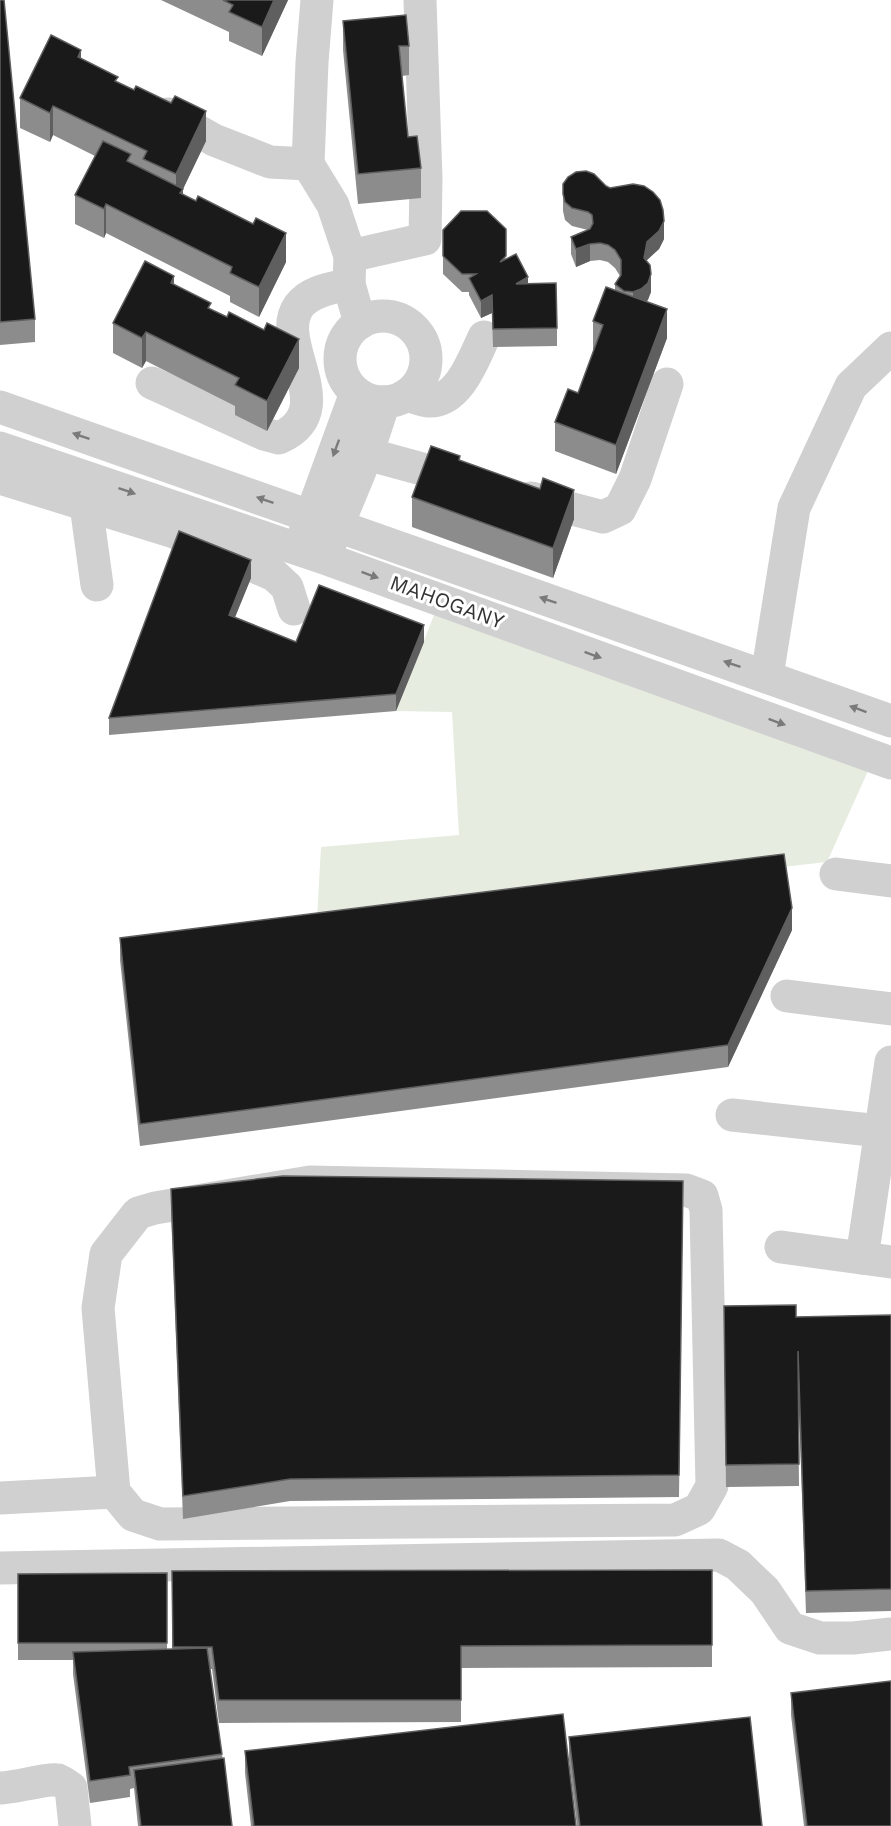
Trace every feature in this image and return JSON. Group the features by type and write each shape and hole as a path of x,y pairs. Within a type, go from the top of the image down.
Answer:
{"street":[{"path":"317,0 308,164 333,205 360,323"},
{"path":"152,383 264,434 279,438 292,432 304,412 307,390 296,351 292,324 299,305 349,270 437,236 426,179 420,0"},
{"path":"138,100 214,140 270,162 308,164"},
{"path":"311,554 382,397 417,386 424,375 425,348 411,326 399,319 386,316 372,318 360,323 350,332 343,344 340,357 342,370 348,383 382,397 430,401 450,394 468,372 484,337"},
{"path":"767,676 794,508 850,386 890,353"},
{"path":"367,454 603,517 620,509 635,478 667,384"},
{"path":"324,521 367,454 382,397"},
{"name":"MAHOGANY","path":"1,411 324,521 891,721"},
{"name":"MAHOGANY","path":"0,447 311,554 891,763"},
{"path":"0,478 174,532 274,575 287,587 294,609"},
{"path":"86,505 97,585"},
{"path":"813,735 827,698"},
{"path":"836,874 891,881"},
{"path":"787,996 891,1009"},
{"path":"782,1247 877,1260 880,1131 891,1062"},
{"path":"732,1115 880,1131"},
{"path":"310,1182 686,1190 702,1196 706,1210 712,1486 699,1509 675,1520 160,1524 133,1515 114,1492 98,1308 106,1254 138,1213 155,1208 310,1182"},
{"path":"0,1498 114,1492"},
{"path":"0,1568 719,1555 738,1565 765,1591 790,1628 820,1638 853,1638 891,1634"},
{"path":"0,1788 14,1788 56,1779 64,1783 70,1788 75,1826"}],"shaded area":[{"path":"434,615 868,771 827,862 317,919 321,847 459,835 452,712 396,711"}],"building":[{"path":"0,0 4,0 35,319 0,322"},
{"path":"223,0 274,0 262,27 229,12 233,5"},
{"path":"406,15 409,46 399,46 408,137 417,136 421,168 358,174 343,21"},
{"path":"51,35 81,50 78,57 118,77 115,81 134,90 136,86 171,103 175,96 206,111 176,174 143,159 147,151 53,106 50,113 20,98"},
{"path":"103,141 131,154 127,161 183,189 180,193 196,201 198,196 253,224 256,218 286,233 259,287 230,273 232,267 106,204 104,209 75,195"},
{"path":"586,171 594,174 610,188 633,184 644,186 660,200 664,221 659,231 647,242 644,258 650,265 651,274 648,283 641,289 633,292 624,291 615,284 621,275 621,260 615,250 608,245 590,244 576,249 571,237 590,229 593,223 592,215 572,208 565,202 563,184 576,172"},
{"path":"461,211 487,211 506,229 506,256 500,262 516,254 528,277 516,284 556,283 557,328 493,329 492,295 481,301 469,278 476,274 462,274 443,256 443,230"},
{"path":"145,261 174,276 171,283 211,303 208,308 227,317 229,312 264,330 267,323 299,339 267,401 235,385 239,378 146,332 142,338 113,323"},
{"path":"606,287 667,309 616,445 555,422 568,389 578,393 603,325 593,321"},
{"path":"431,446 460,456 459,460 540,489 543,478 574,490 553,548 412,497"},
{"path":"179,531 251,560 229,615 296,642 319,585 424,625 396,694 109,718"},
{"path":"784,854 792,908 728,1045 140,1124 120,938"},
{"path":"283,1176 683,1181 679,1475 290,1479 183,1496 171,1189"},
{"path":"796,1305 796,1317 891,1315 891,1589 806,1591 798,1351 799,1464 726,1465 724,1306"},
{"path":"712,1570 712,1645 461,1646 461,1700 219,1700 212,1647 173,1647 172,1571"},
{"path":"167,1573 167,1643 18,1643 18,1574"},
{"path":"207,1648 222,1754 129,1767 130,1775 90,1781 73,1652"},
{"path":"891,1681 891,1826 807,1826 791,1693"},
{"path":"563,1714 576,1826 254,1826 245,1751"},
{"path":"750,1717 762,1826 580,1826 569,1737"},
{"path":"224,1758 232,1826 141,1826 134,1770"}]}
